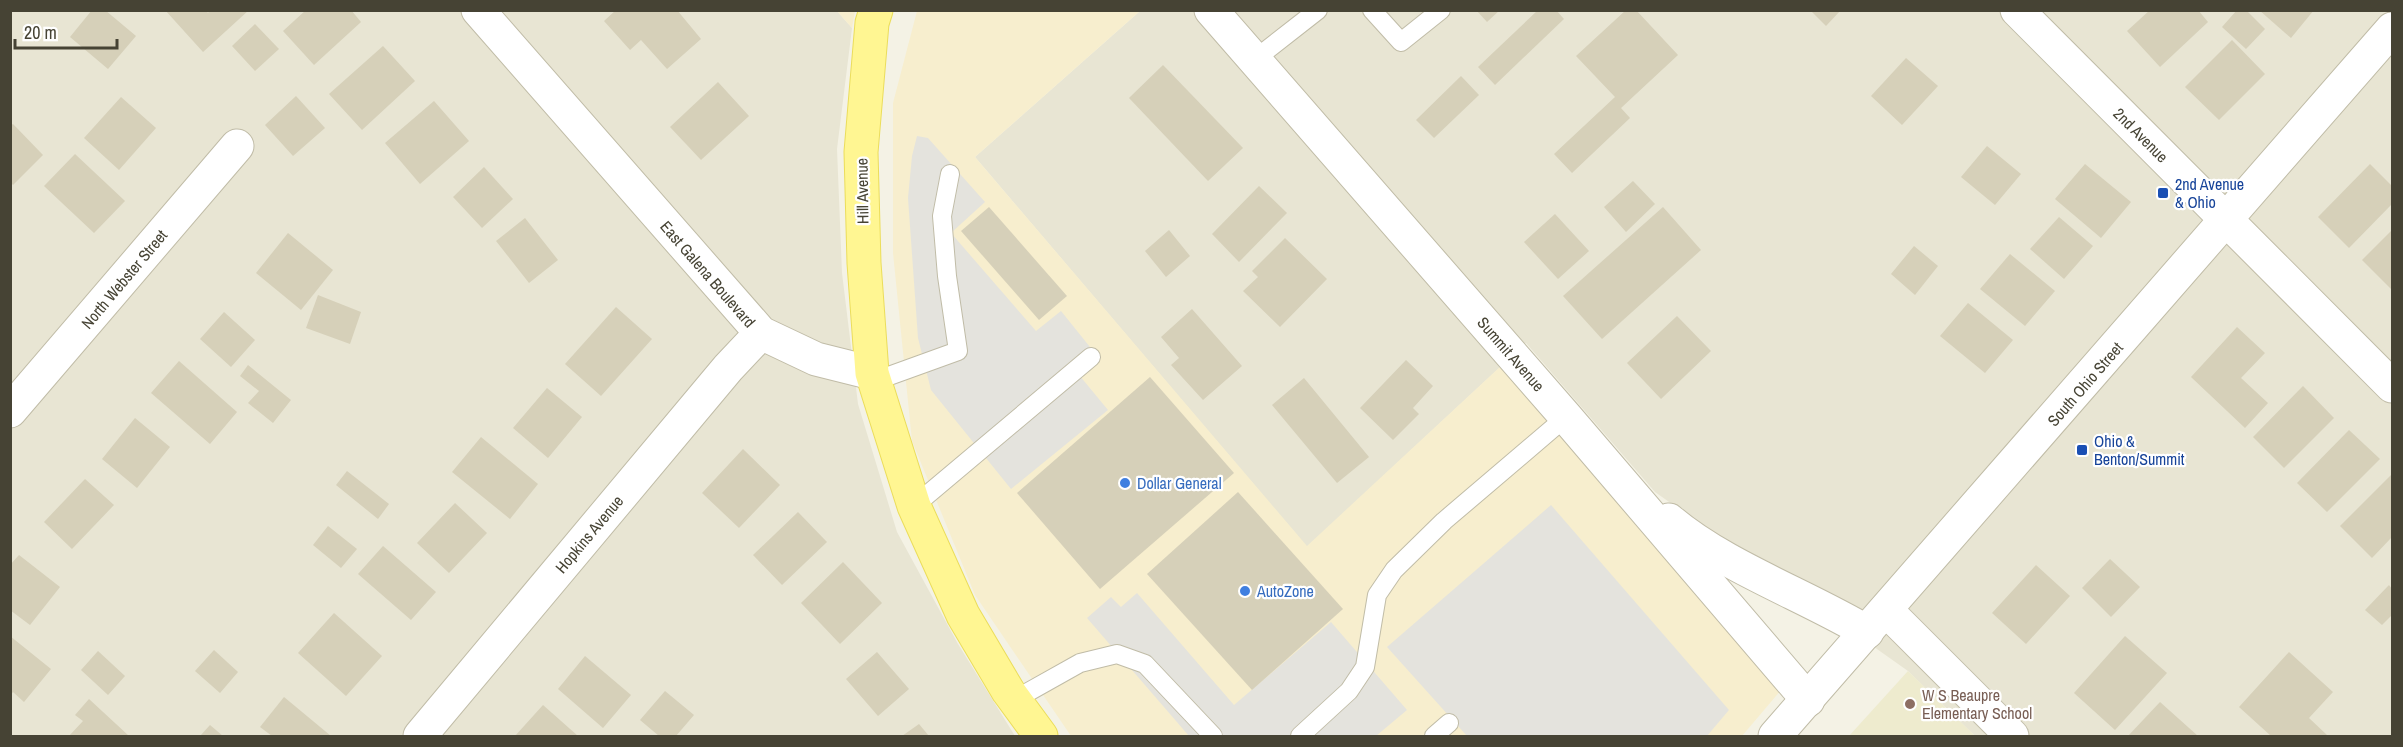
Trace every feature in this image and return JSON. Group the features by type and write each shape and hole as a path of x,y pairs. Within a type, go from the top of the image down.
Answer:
{"main road":[{"name":"Hill Avenue","path":"873,377 864,263 861,152 872,23 876,10"},
{"path":"873,377 914,506 963,615 1014,700 1041,736"}],"street":[{"name":"East Galena Boulevard","path":"478,10 761,333 816,359 873,377"},
{"name":"Summit Avenue","path":"1211,10 1566,417 1808,700"},
{"name":"2nd Avenue","path":"2016,10 2392,386"},
{"name":"South Ohio Street","path":"1776,736 2392,29"},
{"name":"North Webster Street","path":"10,411 237,146"},
{"name":"Hopkins Avenue","path":"420,736 728,368 761,333"},
{"path":"1605,463 1682,530 1719,554 1834,612 1877,621 2012,736"}],"lane":[{"path":"1254,60 1318,10"},
{"path":"1372,10 1401,42 1441,10"},
{"path":"873,377 958,351 947,276 942,216 950,174"},
{"path":"914,506 1091,357"},
{"path":"1300,736 1349,691 1365,667 1377,595 1394,570 1444,521 1566,417"},
{"path":"1014,700 1080,663 1117,654 1145,664 1213,736"},
{"path":"1434,736 1449,723"}],"shaded area":[{"path":"10,11 837,11 852,28 837,149 842,273 858,404 897,532 958,644 1015,736 11,736"},
{"path":"837,11 855,11 852,28"},
{"path":"917,11 1140,11 975,157 1307,546 1501,366 1782,689 1742,736 1071,736 975,595 912,441 893,253 893,103"},
{"path":"1140,11 2392,11 2392,736 1975,736 1908,671 1655,492 1526,343 1307,547 975,157"},
{"path":"917,136 928,138 985,202 951,233 1036,331 1061,311 1090,347 1070,364 1108,410 1011,489 931,390 918,338 908,198 912,156"},
{"path":"1551,505 1729,710 1707,736 1467,736 1387,647"},
{"path":"1137,593 1234,705 1331,622 1407,710 1376,736 1189,736 1087,618 1111,597 1121,607"},
{"name":"W S Beaupre Elementary School","path":"1908,671 1975,736 1849,736"}],"building":[{"path":"92,10 105,10 136,36 108,69 70,37"},
{"path":"165,10 206,10 208,13 210,10 249,10 203,52"},
{"path":"306,10 351,10 361,22 314,65 283,31"},
{"path":"616,10 677,10 701,39 667,69 641,40 630,50 604,21"},
{"path":"1476,10 1500,10 1487,22"},
{"path":"1538,10 1556,10 1564,19 1495,85 1478,67"},
{"path":"1626,10 1636,10 1678,55 1621,108 1630,118 1572,173 1554,154 1615,97 1576,56"},
{"path":"1810,10 1841,10 1826,26"},
{"path":"2150,10 2198,10 2208,22 2160,67 2127,31"},
{"path":"2237,10 2246,10 2265,29 2246,49 2222,27"},
{"path":"2259,10 2314,10 2291,38"},
{"path":"255,24 279,49 255,71 232,46"},
{"path":"2232,40 2265,74 2219,120 2185,87"},
{"path":"383,46 415,81 362,130 329,94"},
{"path":"1906,58 1938,86 1902,125 1871,96"},
{"path":"1163,65 1243,148 1208,181 1129,98"},
{"path":"1461,76 1479,95 1434,138 1416,120"},
{"path":"718,82 749,116 701,160 670,127"},
{"path":"296,96 325,128 293,156 265,125"},
{"path":"121,97 156,128 119,170 84,138"},
{"path":"434,101 469,141 420,184 385,143"},
{"path":"13,124 43,155 13,185 10,182 10,126"},
{"path":"1987,146 2021,174 1995,205 1961,177"},
{"path":"75,154 125,201 94,233 44,186"},
{"path":"2085,164 2131,202 2101,238 2055,199"},
{"path":"2370,164 2392,186 2392,204 2349,248 2318,217"},
{"path":"484,167 513,199 482,228 453,197"},
{"path":"1633,181 1655,204 1626,232 1604,207"},
{"path":"1259,186 1287,213 1239,262 1212,234"},
{"path":"989,207 1067,296 1039,320 961,231"},
{"path":"1663,207 1701,250 1602,339 1563,296"},
{"path":"1555,214 1589,251 1558,279 1524,242"},
{"path":"2059,217 2093,246 2064,279 2030,249"},
{"path":"525,218 558,260 529,283 496,241"},
{"path":"1169,230 1190,256 1166,277 1145,251"},
{"path":"2392,230 2392,290 2362,260"},
{"path":"288,233 333,270 301,310 256,273"},
{"path":"1285,238 1327,279 1280,327 1243,291 1258,277 1252,271"},
{"path":"1914,246 1938,266 1915,295 1891,274"},
{"path":"2010,254 2055,291 2025,326 1980,289"},
{"path":"318,295 361,312 350,344 306,328"},
{"path":"1968,303 2013,340 1985,373 1940,336"},
{"path":"616,307 652,339 601,396 565,364"},
{"path":"1192,309 1242,366 1203,400 1171,365 1179,358 1161,337"},
{"path":"224,312 255,340 231,367 200,339"},
{"path":"1677,316 1711,351 1661,399 1627,363"},
{"path":"2237,327 2265,353 2241,378 2268,403 2245,428 2191,377"},
{"path":"1406,360 1433,386 1413,408 1419,414 1393,440 1360,408"},
{"path":"179,361 237,412 210,444 151,393"},
{"path":"248,365 291,400 273,423 248,403 259,391 240,376"},
{"name":"Dollar General","path":"1150,377 1234,473 1100,589 1017,493"},
{"path":"1304,378 1369,457 1337,483 1272,405"},
{"path":"2303,386 2334,418 2284,468 2253,437"},
{"path":"547,388 582,417 548,458 513,428"},
{"path":"135,418 170,447 137,488 102,459"},
{"path":"2349,430 2380,459 2327,512 2297,483"},
{"path":"481,437 538,484 510,519 452,472"},
{"path":"743,449 780,485 739,528 702,493"},
{"path":"347,471 389,504 378,519 336,485"},
{"path":"2392,474 2392,537 2372,558 2340,526"},
{"path":"85,479 114,505 72,549 44,522"},
{"name":"AutoZone","path":"1238,492 1343,609 1252,690 1147,574"},
{"path":"455,503 487,533 449,573 417,543"},
{"path":"798,512 827,542 782,585 753,555"},
{"path":"328,526 357,549 341,568 313,545"},
{"path":"383,546 436,592 411,620 358,574"},
{"path":"19,555 60,587 30,625 10,610 10,565"},
{"path":"2110,559 2140,587 2111,617 2082,588"},
{"path":"843,562 882,603 840,644 801,603"},
{"path":"2036,565 2070,596 2026,644 1992,613"},
{"path":"2389,585 2392,589 2392,615 2382,625 2365,610"},
{"path":"334,613 382,656 346,696 298,653"},
{"path":"10,636 51,669 24,702 13,692 10,696"},
{"path":"2125,636 2167,673 2115,730 2074,693"},
{"path":"214,650 238,672 220,693 195,671"},
{"path":"98,651 125,676 108,695 81,670"},
{"path":"877,652 909,689 878,716 846,679"},
{"path":"2289,652 2333,692 2309,718 2327,735 2325,736 2271,736 2239,707"},
{"path":"585,656 631,695 603,728 558,689"},
{"path":"665,691 694,715 676,736 659,736 640,720"},
{"path":"284,697 331,736 272,736 260,727"},
{"path":"89,699 129,736 69,736 83,721 75,715"},
{"path":"2160,702 2198,736 2128,736"},
{"path":"543,705 578,736 515,736"},
{"path":"919,724 929,736 902,736"},
{"path":"210,725 223,736 200,736"}],"place":[{"name":"2nd Avenue & Ohio","path":"2163,193"},
{"name":"Ohio & Benton/Summit","path":"2082,450"},
{"name":"Dollar General","path":"1125,483"},
{"name":"AutoZone","path":"1245,591"},
{"name":"W S Beaupre Elementary School","path":"1910,704"}]}
